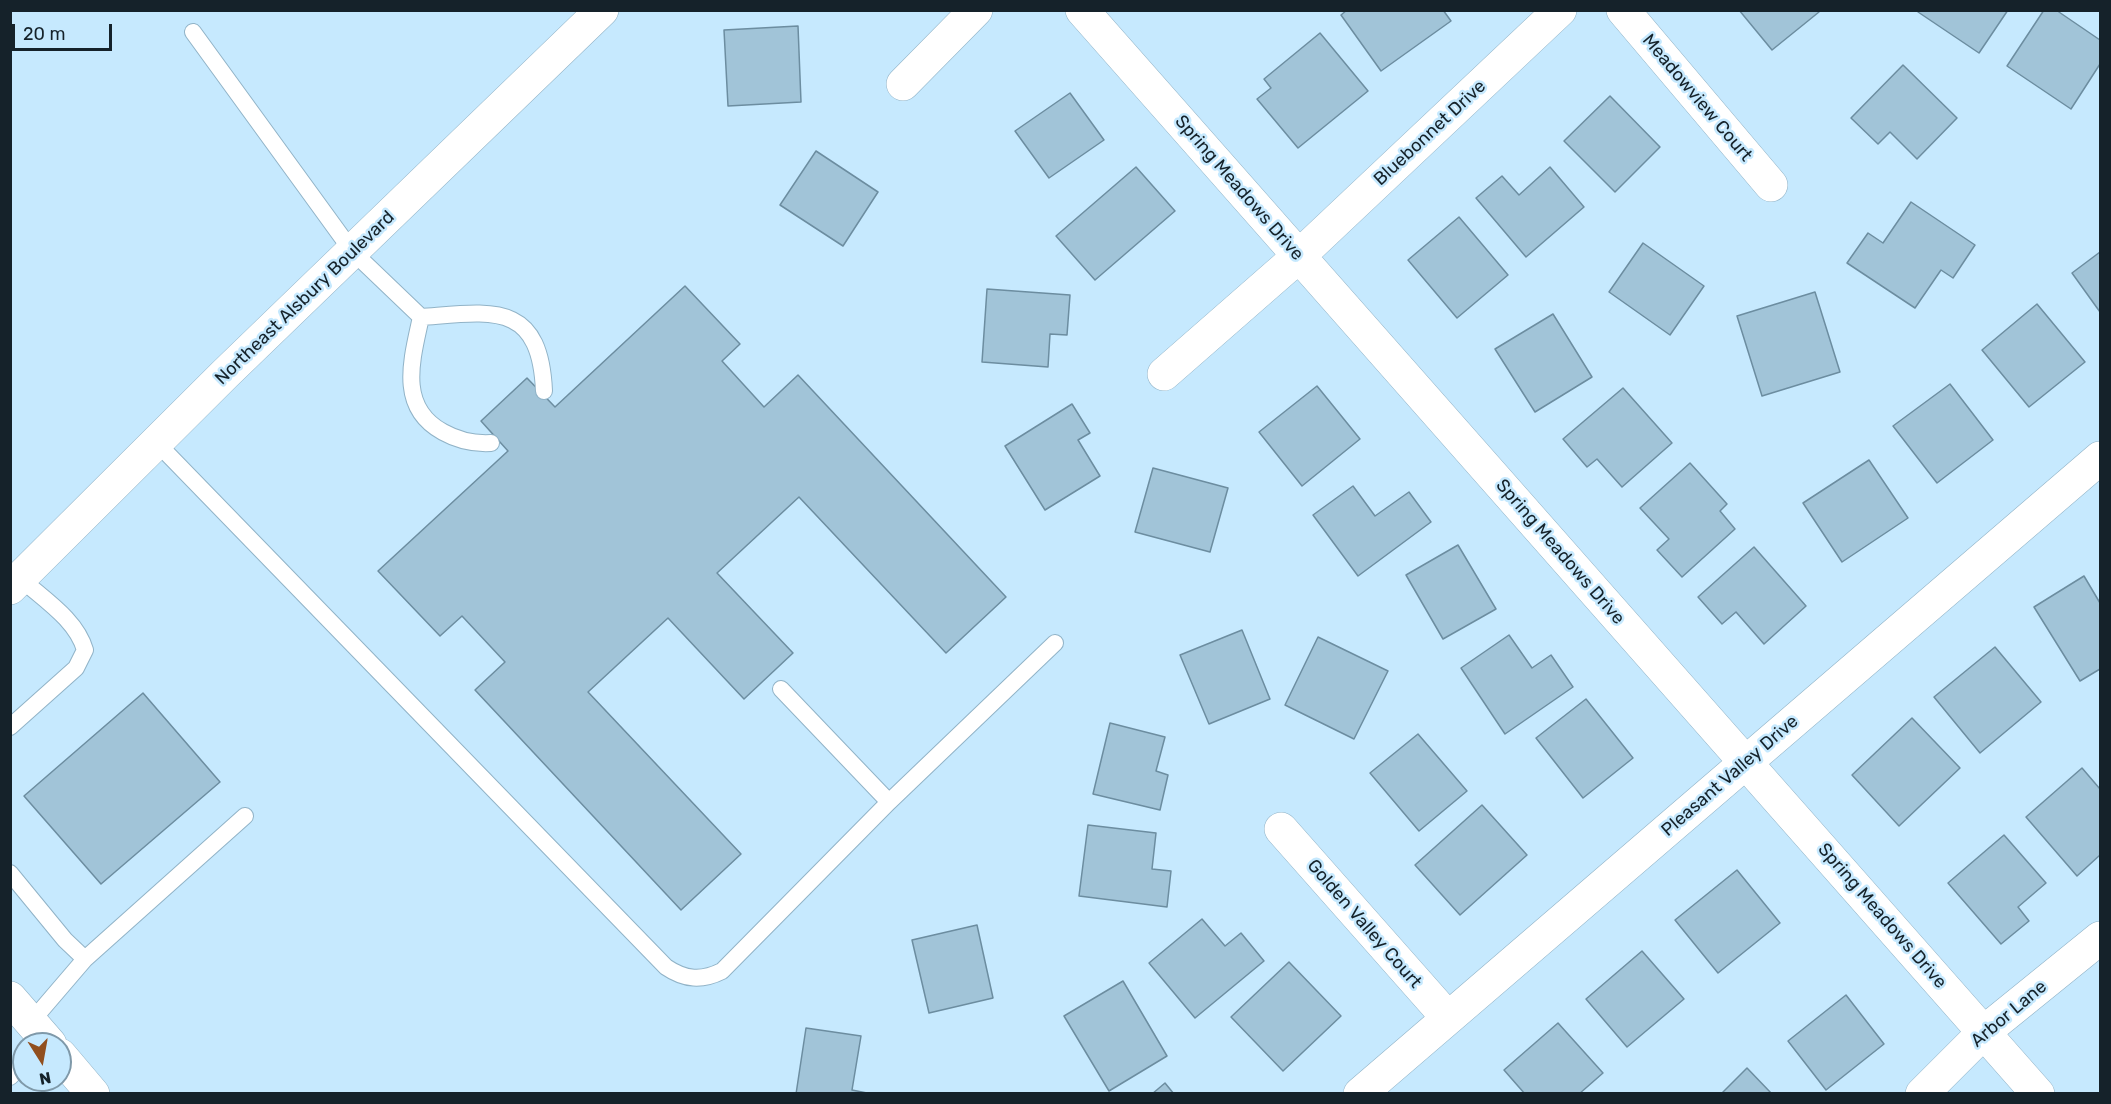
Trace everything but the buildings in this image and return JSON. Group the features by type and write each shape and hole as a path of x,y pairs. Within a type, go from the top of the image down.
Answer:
{"street":[{"name":"Northeast Alsbury Boulevard","path":"15,583 602,10"},
{"path":"903,84 976,10"},
{"name":"Spring Meadows Drive","path":"1082,10 2038,1094"},
{"name":"Bluebonnet Drive","path":"1164,374 1299,256 1560,10"},
{"name":"Meadowview Court","path":"1623,10 1772,185"},
{"name":"Pleasant Valley Drive","path":"1360,1094 2100,458"},
{"name":"Golden Valley Court","path":"1281,829 1448,1018"},
{"name":"Arbor Lane","path":"1922,1094 1984,1032 2100,939"},
{"path":"72,1070 93,1094"}],"lane":[{"path":"193,32 352,252 421,316 489,313 508,315 520,323 538,350 544,391"},
{"path":"421,316 414,350 411,384 414,402 421,416 431,426 454,439 475,444 491,443"},
{"path":"157,443 666,967 679,975 708,978 722,971 889,802 1055,643"},
{"path":"10,727 76,668 86,650 74,627 15,583"},
{"path":"780,689 889,802"},
{"path":"41,1032 85,958 245,816"},
{"path":"10,873 65,940 85,958"}]}
